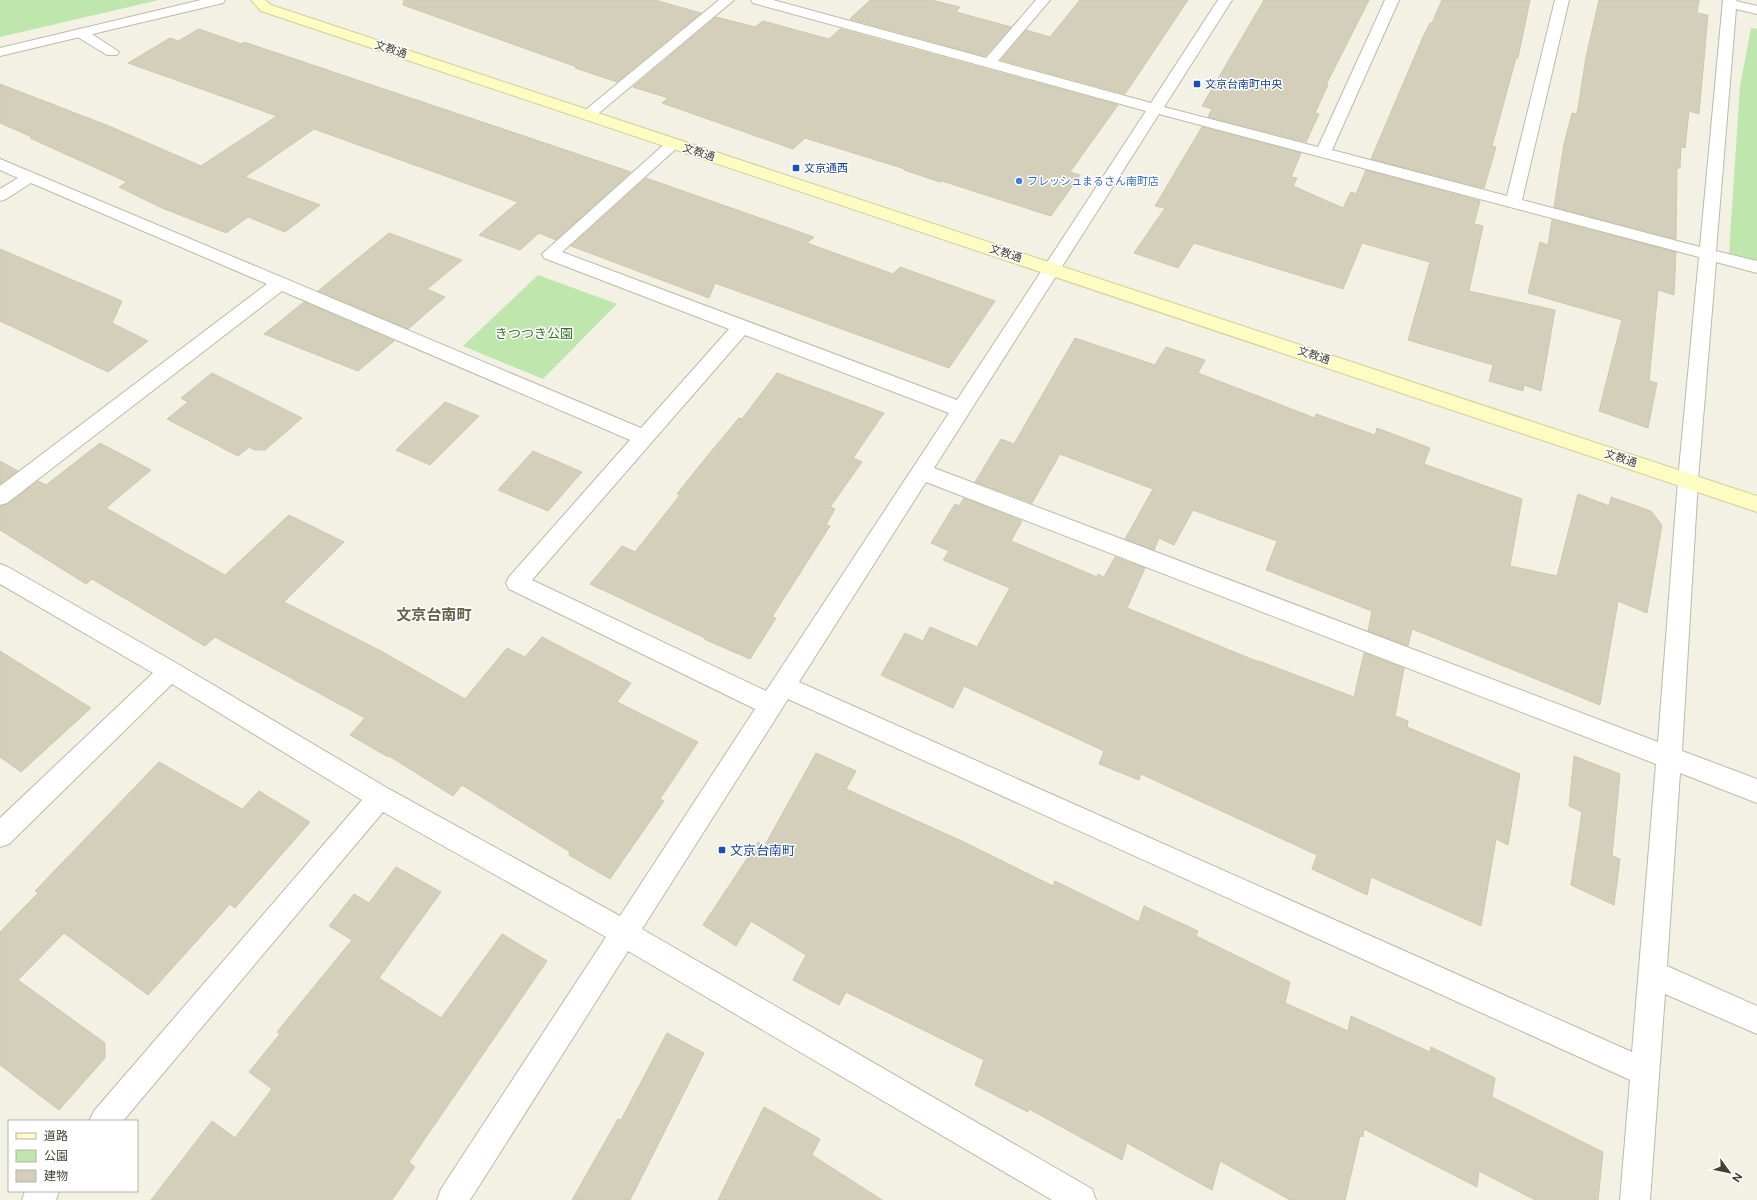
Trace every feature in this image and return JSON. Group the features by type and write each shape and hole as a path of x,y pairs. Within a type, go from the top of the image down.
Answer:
{"street":[{"path":"0,52 218,0"},
{"name":"文教通","path":"258,0 266,8 1757,504"},
{"path":"588,115 727,0"},
{"path":"758,0 990,62 1156,109 1757,267"},
{"path":"990,62 1043,0"},
{"path":"452,1200 1226,0"},
{"path":"1323,153 1392,0"},
{"path":"1513,203 1562,0"},
{"path":"1635,1200 1669,758 1688,480 1730,2 1757,10"},
{"path":"81,33 112,52"},
{"path":"674,143 550,254 962,410"},
{"path":"0,164 644,438"},
{"path":"0,196 30,177"},
{"path":"0,497 279,284"},
{"path":"741,326 517,583 1645,1072"},
{"path":"922,472 1757,791"},
{"path":"0,573 170,671 380,797 624,933 1082,1200"},
{"path":"0,835 170,671"},
{"path":"105,1120 380,797"},
{"path":"1652,974 1757,1020"},
{"path":"37,1200 43,1192"}],"green space":[{"path":"0,0 159,0 0,37"},
{"path":"1751,28 1757,29 1757,261 1729,253 1740,86"},
{"name":"きつつき公園","path":"538,275 617,304 543,379 463,346"}],"building":[{"path":"404,0 655,0 701,13 617,82 403,5"},
{"path":"870,0 931,0 960,7 956,12 1011,27 985,56 850,19"},
{"path":"1080,0 1188,0 1125,94 1001,60 1026,30 1050,37"},
{"path":"1264,0 1369,0 1326,85 1328,85 1315,113 1319,114 1306,142 1208,117 1212,109 1202,106"},
{"path":"1442,0 1530,0 1518,58 1516,58 1492,146 1496,147 1484,188 1371,159 1423,37 1430,23 1432,23"},
{"path":"1599,0 1699,0 1697,13 1708,15 1699,114 1689,111 1685,148 1681,147 1680,168 1677,168 1676,239 1554,207 1564,144 1572,113 1577,114 1586,57"},
{"path":"716,17 755,27 763,21 829,39 840,29 1118,105 1070,172 1080,175 1051,216 805,138 793,149 662,103 668,98 633,87"},
{"path":"199,29 242,44 244,42 631,172 556,240 539,233 520,250 479,235 518,202 314,129 245,177 320,205 285,232 248,217 226,233 162,208 119,187 127,182 0,123 0,84 109,126 201,166 277,116 128,63 170,38 178,41"},
{"path":"1202,127 1301,153 1291,177 1297,178 1293,186 1343,208 1351,192 1356,194 1366,170 1480,201 1474,224 1483,226 1469,291 1555,310 1541,391 1524,385 1523,391 1489,381 1493,365 1408,340 1430,262 1362,243 1343,289 1194,243 1178,268 1134,253 1165,208 1155,206"},
{"path":"646,178 814,237 807,243 893,274 900,267 995,301 949,368 715,283 709,298 571,246"},
{"path":"1552,220 1676,252 1674,295 1658,290 1649,381 1657,383 1648,428 1599,411 1622,320 1528,293 1540,242 1548,245"},
{"path":"389,233 462,260 427,289 445,297 408,329 318,291"},
{"path":"0,249 122,301 112,323 148,341 108,372 0,321"},
{"path":"304,302 394,341 358,371 264,334"},
{"path":"1075,338 1155,365 1166,347 1205,360 1198,373 1315,418 1316,414 1375,435 1377,428 1430,448 1424,464 1522,499 1510,566 1557,576 1578,494 1609,506 1611,497 1651,511 1662,525 1647,613 1618,601 1600,705 1412,629 1408,646 1368,631 1372,611 1266,570 1277,541 1193,510 1174,545 1159,538 1154,550 1125,539 1153,489 1060,454 1032,503 975,482 1001,439 1014,444"},
{"path":"212,373 302,418 265,450 255,450 249,447 238,456 167,419 188,402 181,398"},
{"path":"777,373 884,413 853,458 862,462 830,507 835,509 826,525 830,526 772,617 776,618 750,659 704,639 705,638 590,584 622,546 635,552 680,495 677,494 739,418 742,419"},
{"path":"445,402 479,416 430,465 396,450"},
{"path":"100,443 151,470 106,508 225,575 289,515 344,542 284,602 381,651 465,699 507,648 525,657 542,637 631,683 617,702 698,742 660,799 664,801 610,879 569,855 570,852 462,785 453,796 389,756 388,757 350,735 365,718 215,637 205,646 92,579 86,584 0,530 0,506 8,504 38,481 46,485"},
{"path":"533,451 582,472 548,511 498,490"},
{"path":"0,461 18,471 0,484"},
{"path":"964,498 1022,521 1011,541 1097,577 1098,574 1104,577 1115,557 1145,568 1127,608 1259,662 1354,697 1364,653 1404,668 1395,716 1408,721 1407,727 1520,774 1508,845 1496,839 1481,926 1371,877 1367,895 1312,869 1317,855 1141,774 1139,780 1099,764 1104,751 964,686 953,708 881,675 905,633 923,641 930,627 977,647 1010,588 943,560 949,551 931,543 955,504 959,506"},
{"path":"0,651 91,708 21,772 0,757"},
{"path":"816,753 856,771 846,789 964,842 1053,886 1055,881 1139,922 1144,906 1198,931 1196,936 1290,982 1285,1003 1348,1031 1351,1016 1430,1052 1431,1047 1495,1078 1492,1097 1603,1152 1598,1200 1535,1200 1479,1171 1477,1187 1364,1129 1363,1137 1360,1136 1345,1200 1290,1200 1220,1161 1212,1190 1127,1143 1122,1160 1029,1109 1028,1112 975,1085 984,1060 846,992 839,1005 793,980 806,955 751,921 736,946 703,925 758,842 765,845"},
{"path":"1574,756 1620,774 1612,856 1620,859 1614,905 1571,885 1582,812 1569,806"},
{"path":"159,762 242,809 259,791 310,822 235,908 230,904 148,995 64,933 18,980 105,1043 105,1058 59,1110 0,1065 0,932 38,893 35,891"},
{"path":"396,867 441,892 379,978 441,1018 502,934 547,961 409,1162 415,1167 392,1200 151,1200 212,1121 235,1138 272,1089 249,1072 280,1034 277,1032 352,940 329,926 354,894 369,903"},
{"path":"667,1033 704,1053 630,1200 572,1200 618,1119 621,1120"},
{"path":"764,1107 820,1139 812,1155 882,1200 718,1200"}],"place":[{"name":"文京台南町中央","path":"1197,84"},
{"name":"文京通西","path":"796,168"},
{"name":"フレッシュまるさん南町店","path":"1019,181"},
{"name":"文京台南町","path":"722,850"}],"district":[{"name":"文京台南町","path":"434,615"}]}
